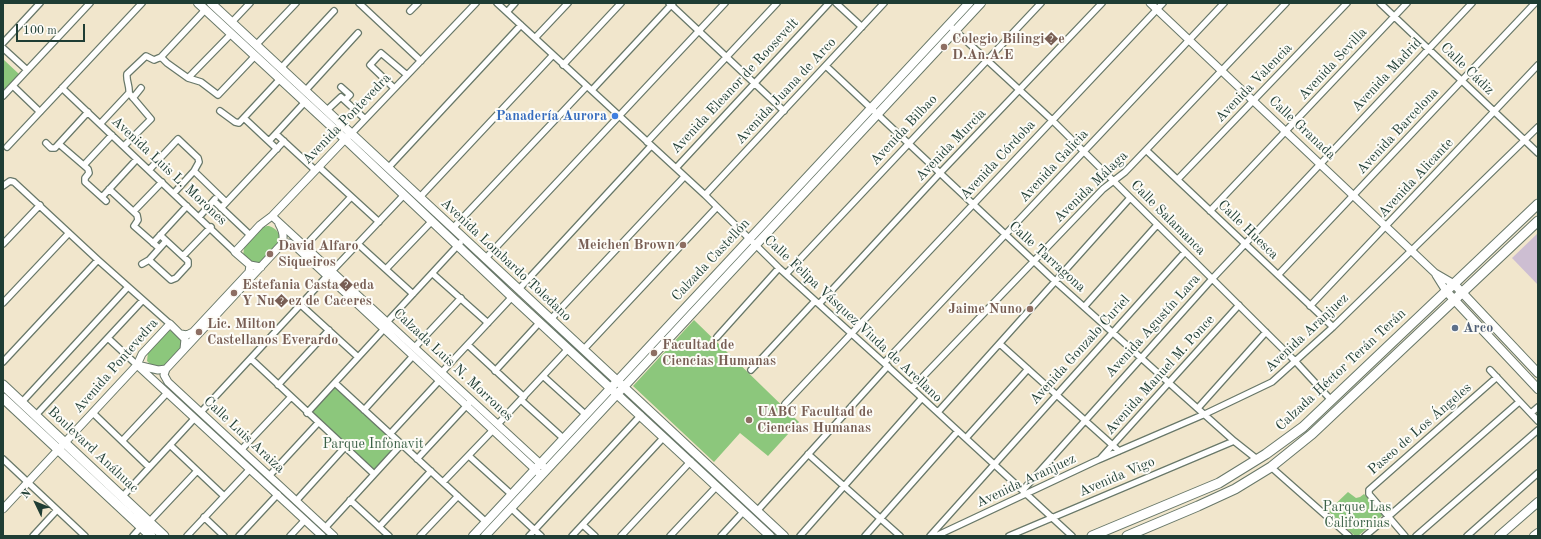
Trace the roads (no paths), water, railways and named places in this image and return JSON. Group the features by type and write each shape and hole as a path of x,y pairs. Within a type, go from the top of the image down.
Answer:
{"main road":[{"name":"Avenida Lombardo Toledano","path":"198,3 255,56 280,68 305,91 326,111 404,195 770,536"},
{"name":"Avenida Lombardo Toledano","path":"211,3 256,45 280,79 305,102 388,168 420,197 784,536"},
{"name":"Calzada Castellón","path":"473,536 610,387 969,3"},
{"name":"Calzada Castellón","path":"485,536 981,3"},
{"name":"Calzada Héctor Terán Terán","path":"1092,536 1219,483 1258,460 1303,427 1538,204"},
{"name":"Calzada Héctor Terán Terán","path":"1127,536 1235,489 1272,467 1312,434 1538,221"},
{"name":"Calle Granada","path":"1454,284 1538,373"},
{"name":"Calle Granada","path":"1446,291 1538,389"},
{"name":"Boulevard Anáhuac","path":"3,385 122,497 145,525 151,536"},
{"name":"Boulevard Anáhuac","path":"3,398 59,450 145,525 164,536"},
{"path":"664,437 671,440 682,449 689,447"},
{"path":"691,462 694,460 698,461 712,472 719,475"},
{"path":"732,500 750,513 757,510"},
{"path":"1499,536 1538,502"},
{"path":"1534,536 1538,533"}],"street":[{"path":"3,43 40,3"},
{"path":"3,96 90,3"},
{"path":"7,147 142,3"},
{"path":"232,22 250,3"},
{"path":"256,45 296,3"},
{"path":"410,11 418,3"},
{"name":"Avenida Pontevedra","path":"235,252 264,221 274,218 348,136 476,3"},
{"name":"Calle Felipa Vásquez Viuda de Arellano","path":"497,3 705,195 779,268 886,364 1072,536"},
{"path":"507,12 515,3"},
{"path":"535,38 568,3"},
{"path":"563,64 621,3"},
{"path":"485,259 725,3"},
{"path":"519,289 777,3"},
{"name":"Avenida Eleanor de Roosevelt","path":"676,168 829,3"},
{"path":"836,3 862,27"},
{"name":"Avenida Juana de Arco","path":"705,195 884,3"},
{"name":"Avenida Bilbao","path":"786,274 1041,3"},
{"name":"Avenida Murcia","path":"751,370 1102,3"},
{"name":"Calle Granada","path":"1150,3 1435,273 1454,284"},
{"name":"Avenida Córdoba","path":"785,404 1163,3"},
{"name":"Avenida Galicia","path":"757,510 886,364 1005,235 1224,3"},
{"name":"Avenida Málaga","path":"912,388 1103,189 1124,172 1146,150 1286,3"},
{"name":"Avenida Valencia","path":"1178,179 1347,3"},
{"name":"Calle Cádiz","path":"1380,3 1538,153"},
{"name":"Avenida Sevilla","path":"1210,211 1407,3"},
{"name":"Avenida Madrid","path":"1320,164 1472,3"},
{"name":"Avenida Barcelona","path":"1278,275 1535,3"},
{"path":"363,4 421,61"},
{"path":"453,228 671,4 726,58 784,110"},
{"path":"124,146 151,119 131,95 127,74 146,56 154,60 161,57 205,10"},
{"path":"280,68 334,12"},
{"path":"388,168 521,25"},
{"name":"Calle Salamanca","path":"949,25 1052,120 1296,362 1331,400"},
{"path":"305,91 358,33"},
{"path":"188,78 230,34"},
{"path":"3,48 27,70"},
{"path":"394,88 370,65 381,54 407,76"},
{"path":"420,197 553,55"},
{"path":"161,57 188,78 201,82 218,95 255,56"},
{"name":"Avenida Alicante","path":"1310,306 1538,65"},
{"name":"Calle Tarragona","path":"826,66 1033,261 1234,441 1258,460"},
{"path":"220,111 235,122 239,122 280,79"},
{"path":"13,86 40,112"},
{"path":"341,87 350,95 345,100"},
{"name":"Avenida Luis L. Morones","path":"62,88 250,265"},
{"path":"100,124 131,95 142,88"},
{"path":"326,111 340,97 365,119"},
{"path":"269,141 305,102"},
{"path":"46,143 53,149 88,112"},
{"path":"244,118 277,148"},
{"name":"Avenida Aranjuez","path":"936,536 1025,492 1205,414 1268,384 1280,376 1333,328 1538,127"},
{"path":"276,134 351,197 378,222"},
{"path":"86,168 112,135"},
{"path":"149,170 178,139 198,158 200,162 174,193"},
{"path":"221,208 284,141"},
{"path":"59,144 86,168 89,173 85,180 86,183 104,199 109,189 137,159"},
{"name":"Calle Huesca","path":"1146,150 1333,328"},
{"name":"Avenida Agustín Lara","path":"1025,492 1085,420 1141,357 1320,164"},
{"path":"194,171 226,202"},
{"path":"551,319 684,177"},
{"path":"3,186 10,181 14,182 40,205 98,260 181,334 185,341 184,349"},
{"path":"134,211 162,182"},
{"path":"109,189 134,211 139,217 134,226 159,248"},
{"path":"201,412 404,195"},
{"path":"199,217 219,196"},
{"path":"305,246 351,197"},
{"path":"938,412 1130,198"},
{"path":"214,201 250,235"},
{"path":"3,244 40,205"},
{"path":"153,243 187,206"},
{"path":"584,349 717,207"},
{"path":"166,369 282,245 282,231 274,218"},
{"name":"Calzada Luis N. Morrones","path":"274,218 305,246 330,274"},
{"path":"386,269 432,221"},
{"path":"1084,307 1158,225"},
{"path":"183,256 210,227"},
{"path":"3,303 69,233"},
{"path":"149,260 169,279 172,280 176,278 188,264 188,261 160,235"},
{"path":"387,322 464,239"},
{"path":"142,264 149,260 166,241"},
{"name":"Calzada Luis N. Morrones","path":"282,245 285,243 293,245 387,322 498,424 537,466"},
{"path":"358,244 413,294"},
{"name":"Avenida Gonzalo Curiel","path":"930,536 1185,252"},
{"path":"3,362 98,260"},
{"path":"181,334 188,335 193,332 249,272 250,265 261,266"},
{"path":"717,338 779,268"},
{"name":"Calle Granada","path":"1435,273 1446,291"},
{"path":"433,274 488,323"},
{"name":"Calzada Luis N. Morrones","path":"339,282 384,330 492,430 544,472"},
{"path":"22,402 128,287"},
{"path":"442,372 468,346 512,297"},
{"path":"415,348 461,298"},
{"path":"36,416 109,339 143,300"},
{"path":"301,305 358,357"},
{"name":"Avenida Manuel M. Ponce","path":"1098,460 1239,305"},
{"path":"495,371 540,322"},
{"name":"Avenida Pontevedra","path":"3,509 93,414 137,365 142,354 170,324"},
{"path":"278,385 329,330"},
{"path":"307,413 384,330"},
{"path":"1198,408 1266,332"},
{"name":"Calle Luis Araiza","path":"109,339 322,536"},
{"path":"1000,344 1119,451"},
{"path":"468,346 563,438"},
{"path":"498,424 568,349"},
{"path":"364,410 413,356"},
{"path":"251,359 374,474"},
{"name":"Calle Luis Araiza","path":"137,365 158,370 166,369 164,375 168,382 334,536"},
{"path":"966,438 1028,369"},
{"path":"1490,370 1538,421"},
{"path":"543,376 585,414"},
{"name":"Paseo de Los Ángeles","path":"1405,536 1389,516 1368,494 1369,490 1497,377"},
{"path":"390,434 439,380"},
{"path":"335,383 486,522"},
{"path":"122,442 167,393"},
{"path":"242,450 291,397"},
{"path":"800,536 922,398"},
{"path":"417,459 472,400"},
{"path":"1365,536 1520,402"},
{"path":"1531,413 1538,407"},
{"path":"93,414 149,467"},
{"path":"529,536 641,415"},
{"path":"122,497 194,418"},
{"path":"269,476 318,423"},
{"path":"210,433 216,426"},
{"path":"443,482 492,430"},
{"path":"1416,536 1538,430"},
{"path":"865,536 958,431"},
{"path":"572,536 664,437"},
{"name":"Avenida Vigo","path":"1009,536 1234,441"},
{"path":"170,445 224,496"},
{"path":"325,528 401,445"},
{"path":"296,500 345,447"},
{"path":"808,454 900,536"},
{"path":"469,456 511,494"},
{"path":"3,459 84,536"},
{"path":"621,536 691,462"},
{"path":"1272,467 1349,536"},
{"path":"187,536 250,469"},
{"path":"133,536 197,471"},
{"path":"379,527 431,471"},
{"path":"1467,536 1538,472"},
{"path":"670,536 716,486"},
{"path":"239,536 278,494"},
{"path":"420,536 458,496"},
{"path":"350,500 389,536"},
{"path":"510,508 541,536"},
{"path":"33,536 57,510"},
{"path":"721,536 744,511"},
{"path":"204,517 224,536"},
{"path":"290,536 305,520"},
{"path":"583,525 595,536"}],"place":[{"name":"Colegio Bilingi�e D.An.A.E","path":"944,47"},
{"name":"Panadería Aurora","path":"615,116"},
{"name":"Meichen Brown","path":"683,245"},
{"name":"David Alfaro Siqueiros","path":"270,254"},
{"name":"Estefania Casta�eda Y Nu�ez de Caceres","path":"234,293"},
{"name":"Jaime Nuno","path":"1030,309"},
{"name":"Arco","path":"1455,328"},
{"name":"Lic. Milton Castellanos Everardo","path":"199,332"},
{"name":"Facultad de Ciencias Humanas","path":"654,353"},
{"name":"UABC Facultad de Ciencias Humanas","path":"749,420"}],"park label":[{"name":"Parque Infonavit","path":"373,444"},
{"name":"Parque Las Californias","path":"1357,516"}]}
